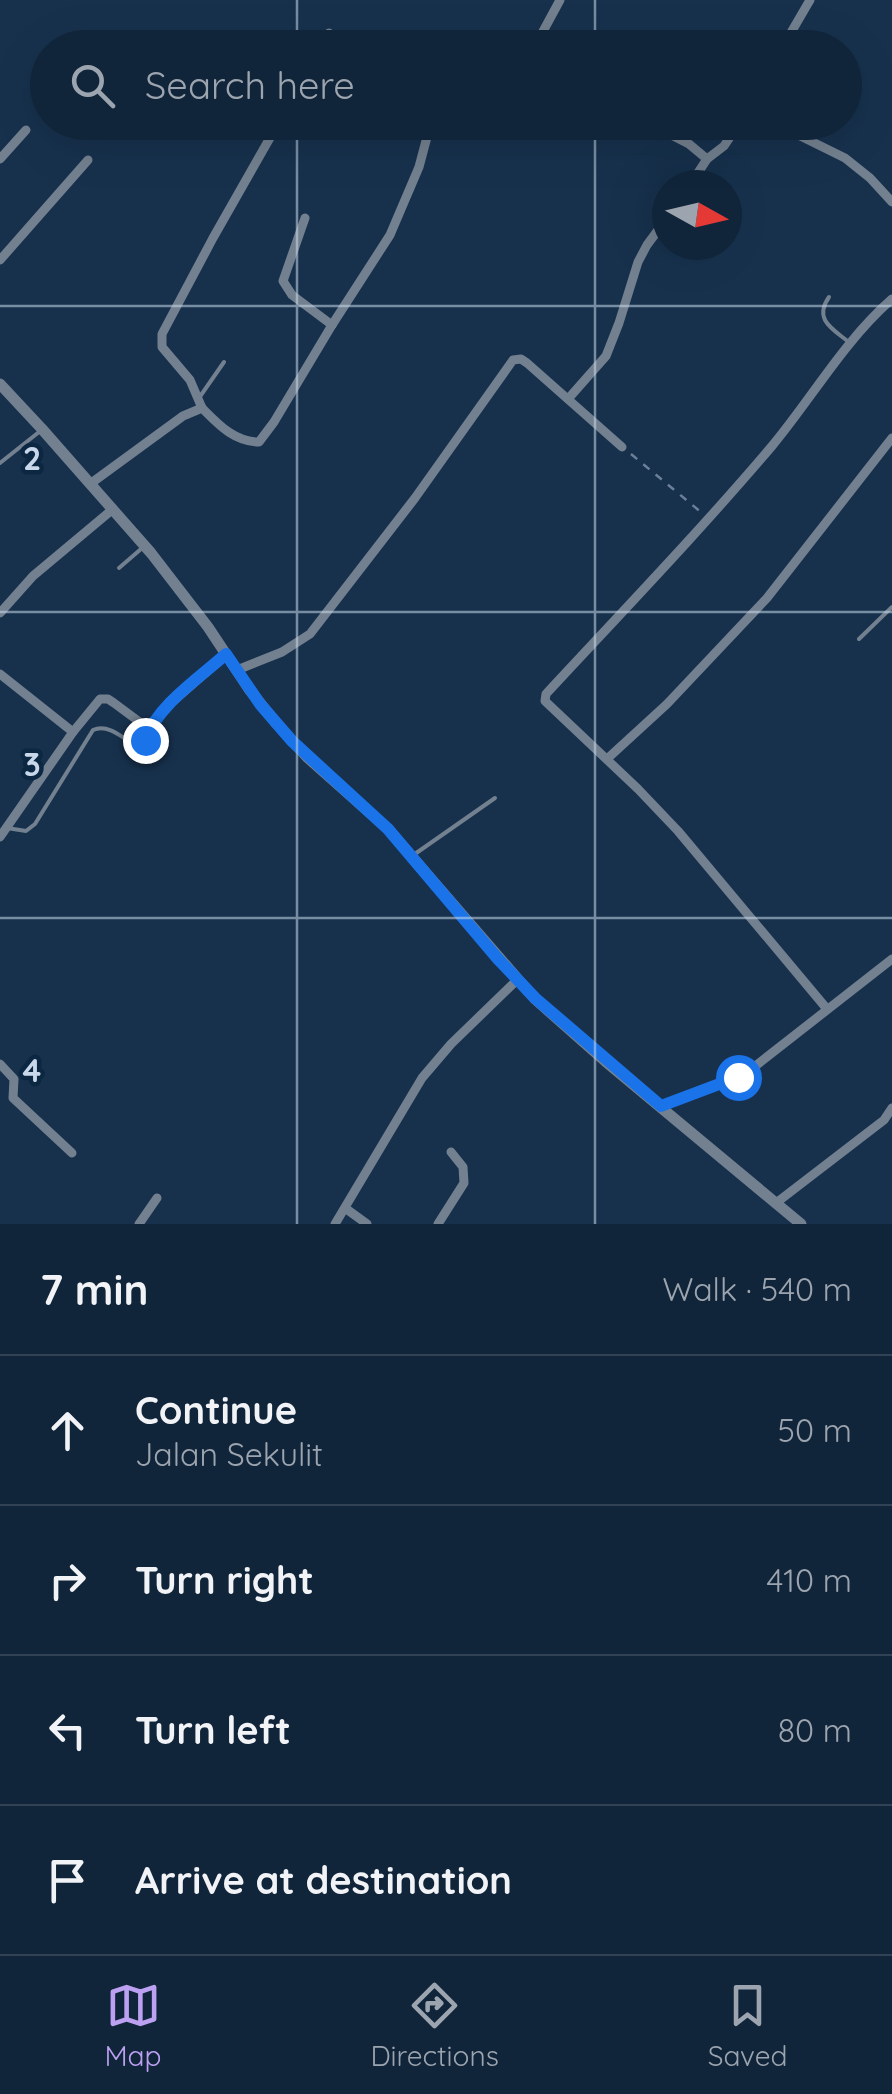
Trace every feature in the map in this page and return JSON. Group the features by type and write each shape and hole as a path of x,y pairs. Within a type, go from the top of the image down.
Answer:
{"street":[{"path":"544,30 560,0"},
{"path":"792,30 810,0"},
{"path":"0,159 26,130"},
{"path":"269,140 162,334 162,347 190,380 200,403 235,437 253,442 259,442 274,422 398,220 426,140"},
{"path":"681,140 707,158"},
{"path":"699,170 727,140"},
{"path":"808,140 844,158 892,202"},
{"path":"0,260 88,160"},
{"path":"304,218 283,281 292,295 332,325"},
{"path":"568,399 606,356 643,252 652,239"},
{"path":"827,1009 678,831 545,701 546,694 787,428 850,343 892,299"},
{"path":"237,670 282,652 310,634 415,498 513,360 528,363 622,447"},
{"path":"0,384 144,546 260,704 292,741 378,819 517,980 571,1031 801,1224"},
{"path":"90,484 200,403"},
{"path":"606,759 667,704 774,590 892,438"},
{"path":"0,613 33,576 113,510"},
{"path":"4,832 94,705 104,698 149,730 171,703 226,654"},
{"path":"0,674 73,732"},
{"path":"661,1106 749,1071 892,960"},
{"path":"335,1224 428,1070 517,980"},
{"path":"0,1064 14,1079 13,1098 72,1153"},
{"path":"0,1104 12,1092"},
{"path":"776,1203 884,1120 892,1108"},
{"path":"438,1224 464,1183 463,1167 451,1152"},
{"path":"139,1224 158,1198"},
{"path":"345,1208 367,1224"}],"lane":[{"path":"829,297 822,308 825,321 850,343"},
{"path":"200,403 224,362"},
{"path":"0,463 42,429"},
{"path":"119,568 144,546"},
{"path":"859,639 892,607"},
{"path":"4,832 26,831 34,824 92,730 104,728 136,746 141,746 149,730"},
{"path":"412,856 495,798"}],"path":[{"path":"622,447 708,519"}],"route":[{"path":"145,740 171,703 226,654 260,704 292,741 388,829 517,980 605,1061 661,1106 738,1077"}]}
